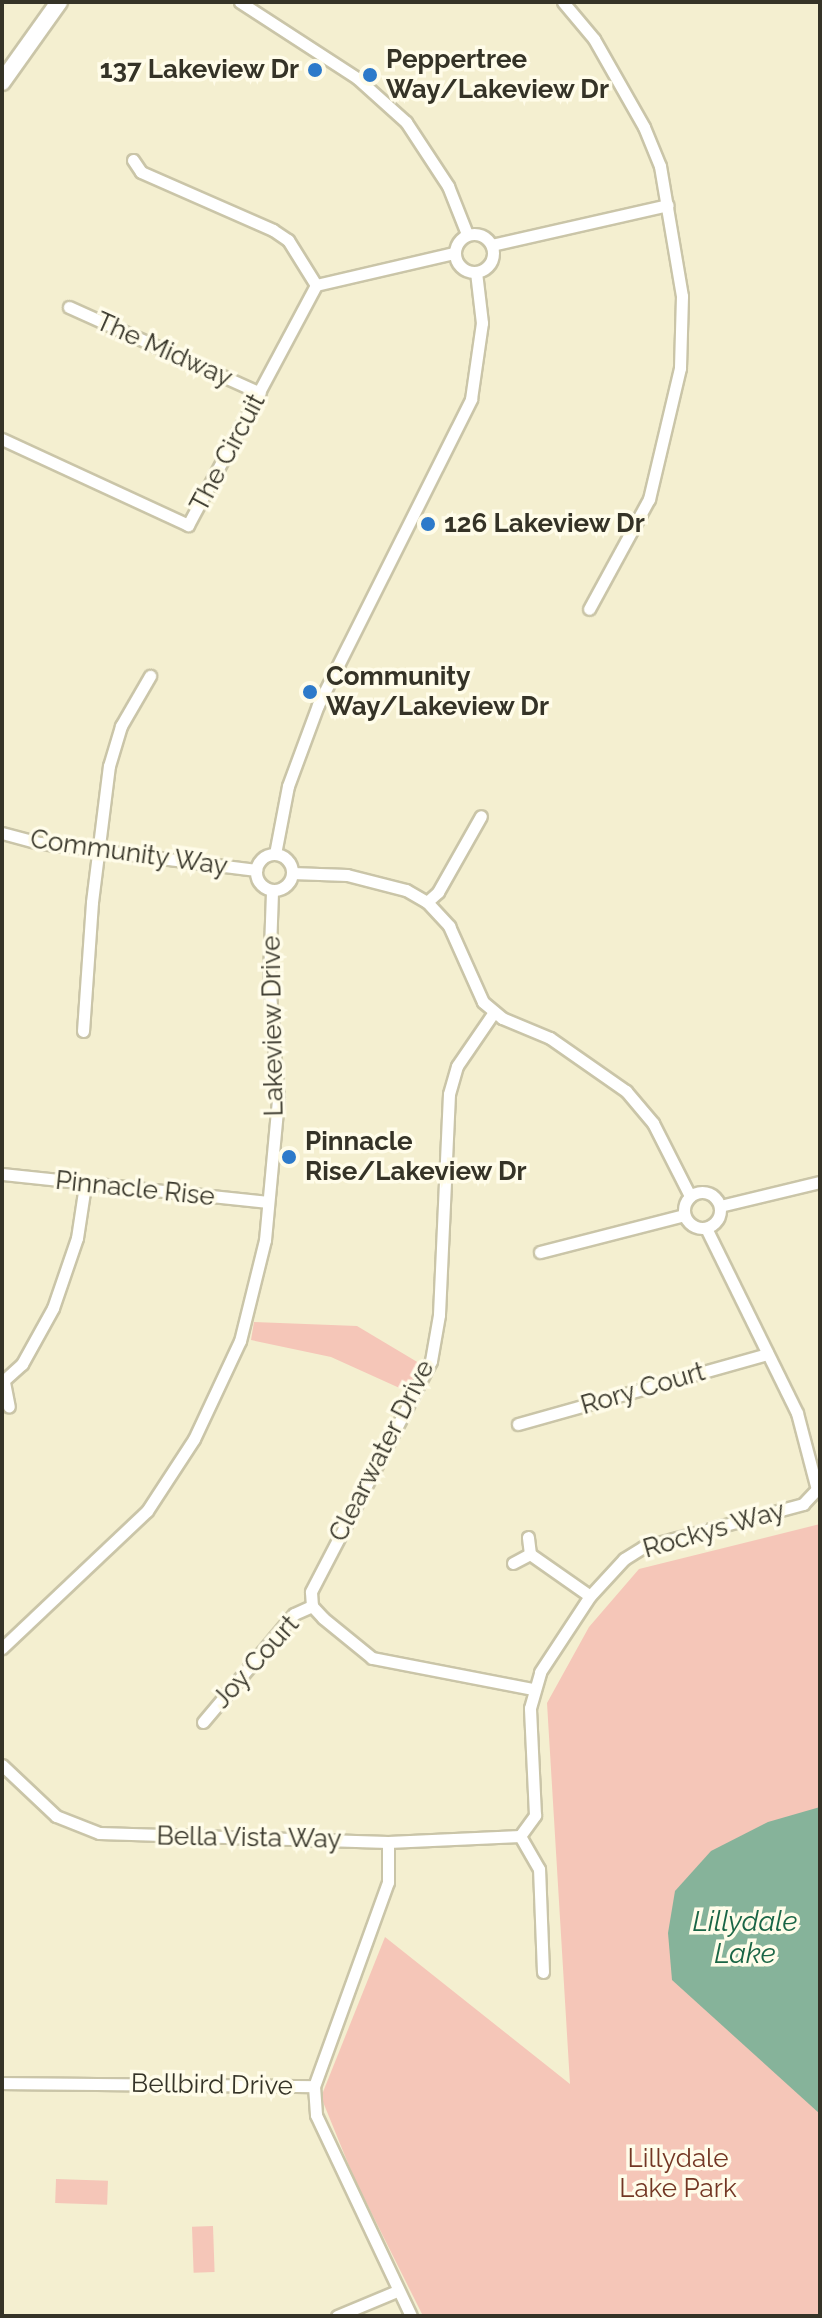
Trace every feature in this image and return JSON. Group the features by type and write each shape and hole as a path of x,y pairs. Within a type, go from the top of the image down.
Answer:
{"main road":[{"path":"3,80 59,2"}],"street":[{"path":"240,2 357,78 398,113 448,186 467,234"},
{"path":"563,2 622,82 660,166 682,296 680,368 669,425 649,499 589,609"},
{"path":"133,160 141,172 288,240 316,285 454,253 467,234"},
{"path":"492,245 668,205"},
{"path":"467,234 484,236 492,245 491,263 476,272"},
{"path":"454,253 459,265 476,272"},
{"path":"275,854 288,786 318,705 471,399 482,323 476,272"},
{"name":"The Circuit","path":"2,439 188,525 316,285"},
{"name":"The Midway","path":"69,307 260,393"},
{"path":"83,1031 98,851 109,766 121,726 150,676"},
{"path":"427,902 438,892 481,816"},
{"name":"Community Way","path":"2,833 98,851 256,870"},
{"path":"275,854 287,860 292,873 286,885 272,890 259,882 256,870 262,859 275,854"},
{"path":"292,873 347,875 406,890 427,902 449,926 474,989 494,1012 550,1038 626,1091 653,1123 690,1196 684,1215 689,1223 706,1228 715,1223 720,1206 713,1195 701,1192 690,1196"},
{"name":"Lakeview Drive","path":"2,1648 130,1531 194,1439 240,1341 262,1253 279,1068 269,978 272,890"},
{"name":"Clearwater Drive","path":"312,1606 316,1581 431,1361 439,1315 449,1094 457,1066 494,1012"},
{"name":"Pinnacle Rise","path":"2,1174 268,1202"},
{"path":"720,1206 820,1182"},
{"path":"9,1407 3,1382 22,1364 53,1308 77,1238 85,1185"},
{"path":"540,1252 684,1215"},
{"path":"706,1228 806,1433 819,1490"},
{"name":"Rory Court","path":"518,1424 767,1354"},
{"name":"Rockys Way","path":"533,1689 590,1596 643,1547 803,1504 819,1490"},
{"path":"528,1537 530,1554 590,1596"},
{"path":"513,1563 530,1554"},
{"path":"312,1606 372,1658 533,1689 535,1815 520,1836 539,1869 543,1972"},
{"name":"Joy Court","path":"203,1722 294,1614 312,1606"},
{"name":"Bella Vista Way","path":"2,1765 56,1816 99,1833 388,1842 520,1836"},
{"path":"314,2086 388,1882 388,1842"},
{"name":"Bellbird Drive","path":"2,2083 314,2086 316,2115 411,2316"},
{"path":"337,2316 397,2291"}],"green space":[{"path":"254,1322 357,1326 424,1366 415,1395 331,1357 251,1340"},
{"name":"Lillydale Lake Park","path":"820,1524 820,2316 423,2316 354,2178 321,2097 385,1937 570,2084 547,1703 589,1627 639,1569"},
{"path":"56,2179 108,2181 107,2205 55,2203"},
{"path":"213,2226 215,2272 194,2273 192,2227"}],"water":[{"name":"Lillydale Lake","path":"820,1807 820,2114 672,1980 668,1933 675,1891 711,1851 768,1822"}],"place":[{"name":"137 Lakeview Dr","path":"315,70"},
{"name":"Peppertree Way/Lakeview Dr","path":"370,75"},
{"name":"126 Lakeview Dr","path":"428,524"},
{"name":"Community Way/Lakeview Dr","path":"310,692"},
{"name":"Pinnacle Rise/Lakeview Dr","path":"289,1157"}]}
